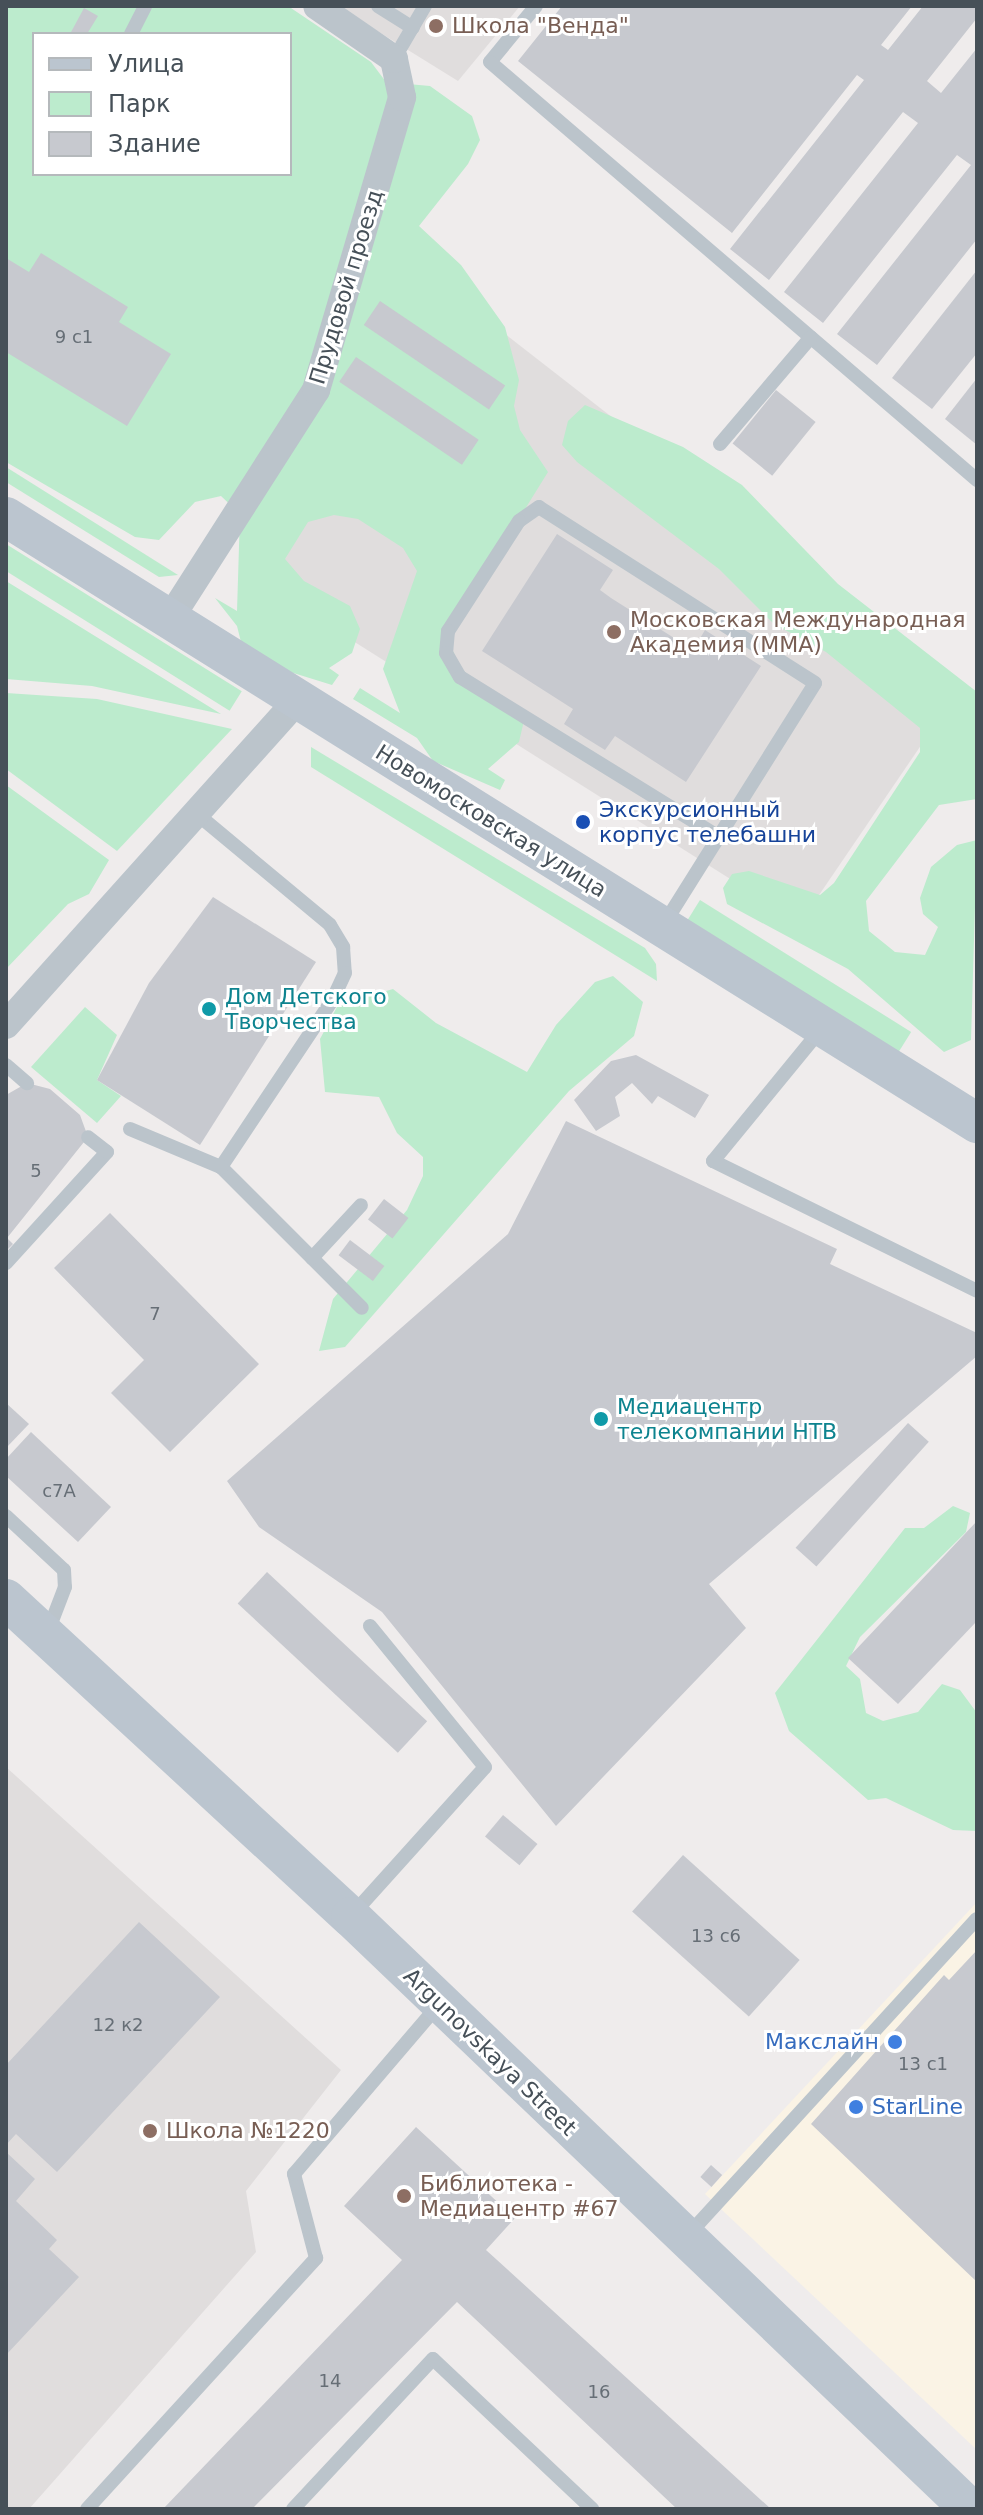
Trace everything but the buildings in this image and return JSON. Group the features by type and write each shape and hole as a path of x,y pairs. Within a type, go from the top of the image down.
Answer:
{"main road":[{"name":"Новомосковская улица","path":"6,517 977,1123"},
{"name":"Argunovskaya Street","path":"6,1599 351,1917 684,2239 970,2509"}],"street":[{"path":"317,6 394,59"},
{"name":"Прудовой проезд","path":"169,620 299,420 330,356 402,97 394,59"},
{"path":"6,1025 298,700"}],"lane":[{"path":"132,32 145,6"},
{"path":"378,6 413,28"},
{"path":"394,59 425,6"},
{"path":"536,6 490,62 977,480"},
{"path":"720,444 811,337"},
{"path":"662,928 716,835 815,683 539,507 519,521 448,631 446,653 460,677 716,835"},
{"path":"197,814 330,925 344,960 333,999 221,1167"},
{"path":"822,1028 713,1161 977,1291"},
{"path":"6,1065 27,1083"},
{"path":"130,1129 221,1167 362,1308"},
{"path":"6,1263 107,1152 88,1137"},
{"path":"312,1258 361,1205"},
{"path":"6,1516 64,1570 65,1587 46,1636"},
{"path":"351,1917 485,1767 370,1626"},
{"path":"684,2239 977,1919"},
{"path":"87,2509 316,2258 294,2174 439,2004"},
{"path":"293,2509 433,2359 592,2509"}],"shaded area":[{"name":"Школа \"Венда\"","path":"337,6 520,6 458,81"},
{"name":"Московская Международная Академия (ММА)","path":"401,253 960,688 800,923 250,576"},
{"name":"Школа №1220","path":"6,1767 341,2070 246,2191 256,2252 29,2509 6,2509"},
{"path":"977,1902 977,2450 705,2194"}],"green space":[{"path":"6,6 288,6 371,62 386,82 430,86 472,116 480,140 468,164 419,226 461,265 505,327 519,380 514,406 520,430 548,472 455,622 451,647 462,670 525,716 519,742 488,769 505,780 500,790 433,761 417,738 353,699 360,688 400,713 383,669 417,571 403,548 358,519 334,515 308,522 285,559 304,581 350,606 360,629 352,653 329,668 339,675 332,685 245,658 237,626 215,598 237,611 240,514 221,496 195,502 159,540 135,537 6,462"},
{"path":"585,405 683,447 742,485 838,584 977,692 977,799 939,805 866,901 869,931 895,952 925,955 938,927 923,914 920,898 931,867 957,845 977,840 971,1040 944,1052 848,969 727,904 723,888 732,874 749,871 820,895 834,883 920,752 920,728 826,652 774,624 719,569 577,462 562,445 568,421"},
{"path":"6,467 178,575 159,577 6,482"},
{"path":"6,544 242,691 230,711 6,571"},
{"path":"6,581 221,714 92,686 6,679"},
{"path":"6,693 97,699 232,729 117,851 6,769"},
{"path":"311,747 645,948 656,964 657,981 311,767"},
{"path":"6,785 109,860 89,894 68,904 6,969"},
{"path":"700,900 911,1032 897,1055 686,923"},
{"path":"613,976 643,1002 634,1036 569,1091 345,1347 319,1351 333,1299 407,1210 423,1176 423,1157 397,1133 379,1097 325,1092 320,1039 338,1005 393,989 436,1023 527,1072 556,1025 595,982"},
{"path":"85,1007 117,1035 97,1080 121,1096 97,1123 31,1067"},
{"path":"953,1506 970,1513 966,1532 860,1637 846,1666 860,1679 866,1713 883,1721 918,1712 942,1684 960,1690 977,1713 977,1831 953,1830 886,1798 868,1800 789,1731 775,1693 905,1528 924,1528"}],"place":[{"name":"Школа \"Венда\"","path":"436,26"},
{"name":"Московская Международная Академия (ММА)","path":"614,632"},
{"name":"Экскурсионный корпус телебашни","path":"583,822"},
{"name":"Дом Детского Творчества","path":"209,1009"},
{"name":"Медиацентр телекомпании НТВ","path":"601,1419"},
{"name":"Макслайн","path":"895,2042"},
{"name":"StarLine","path":"856,2107"},
{"name":"Школа №1220","path":"150,2131"},
{"name":"Библиотека - Медиацентр #67","path":"404,2196"}]}
